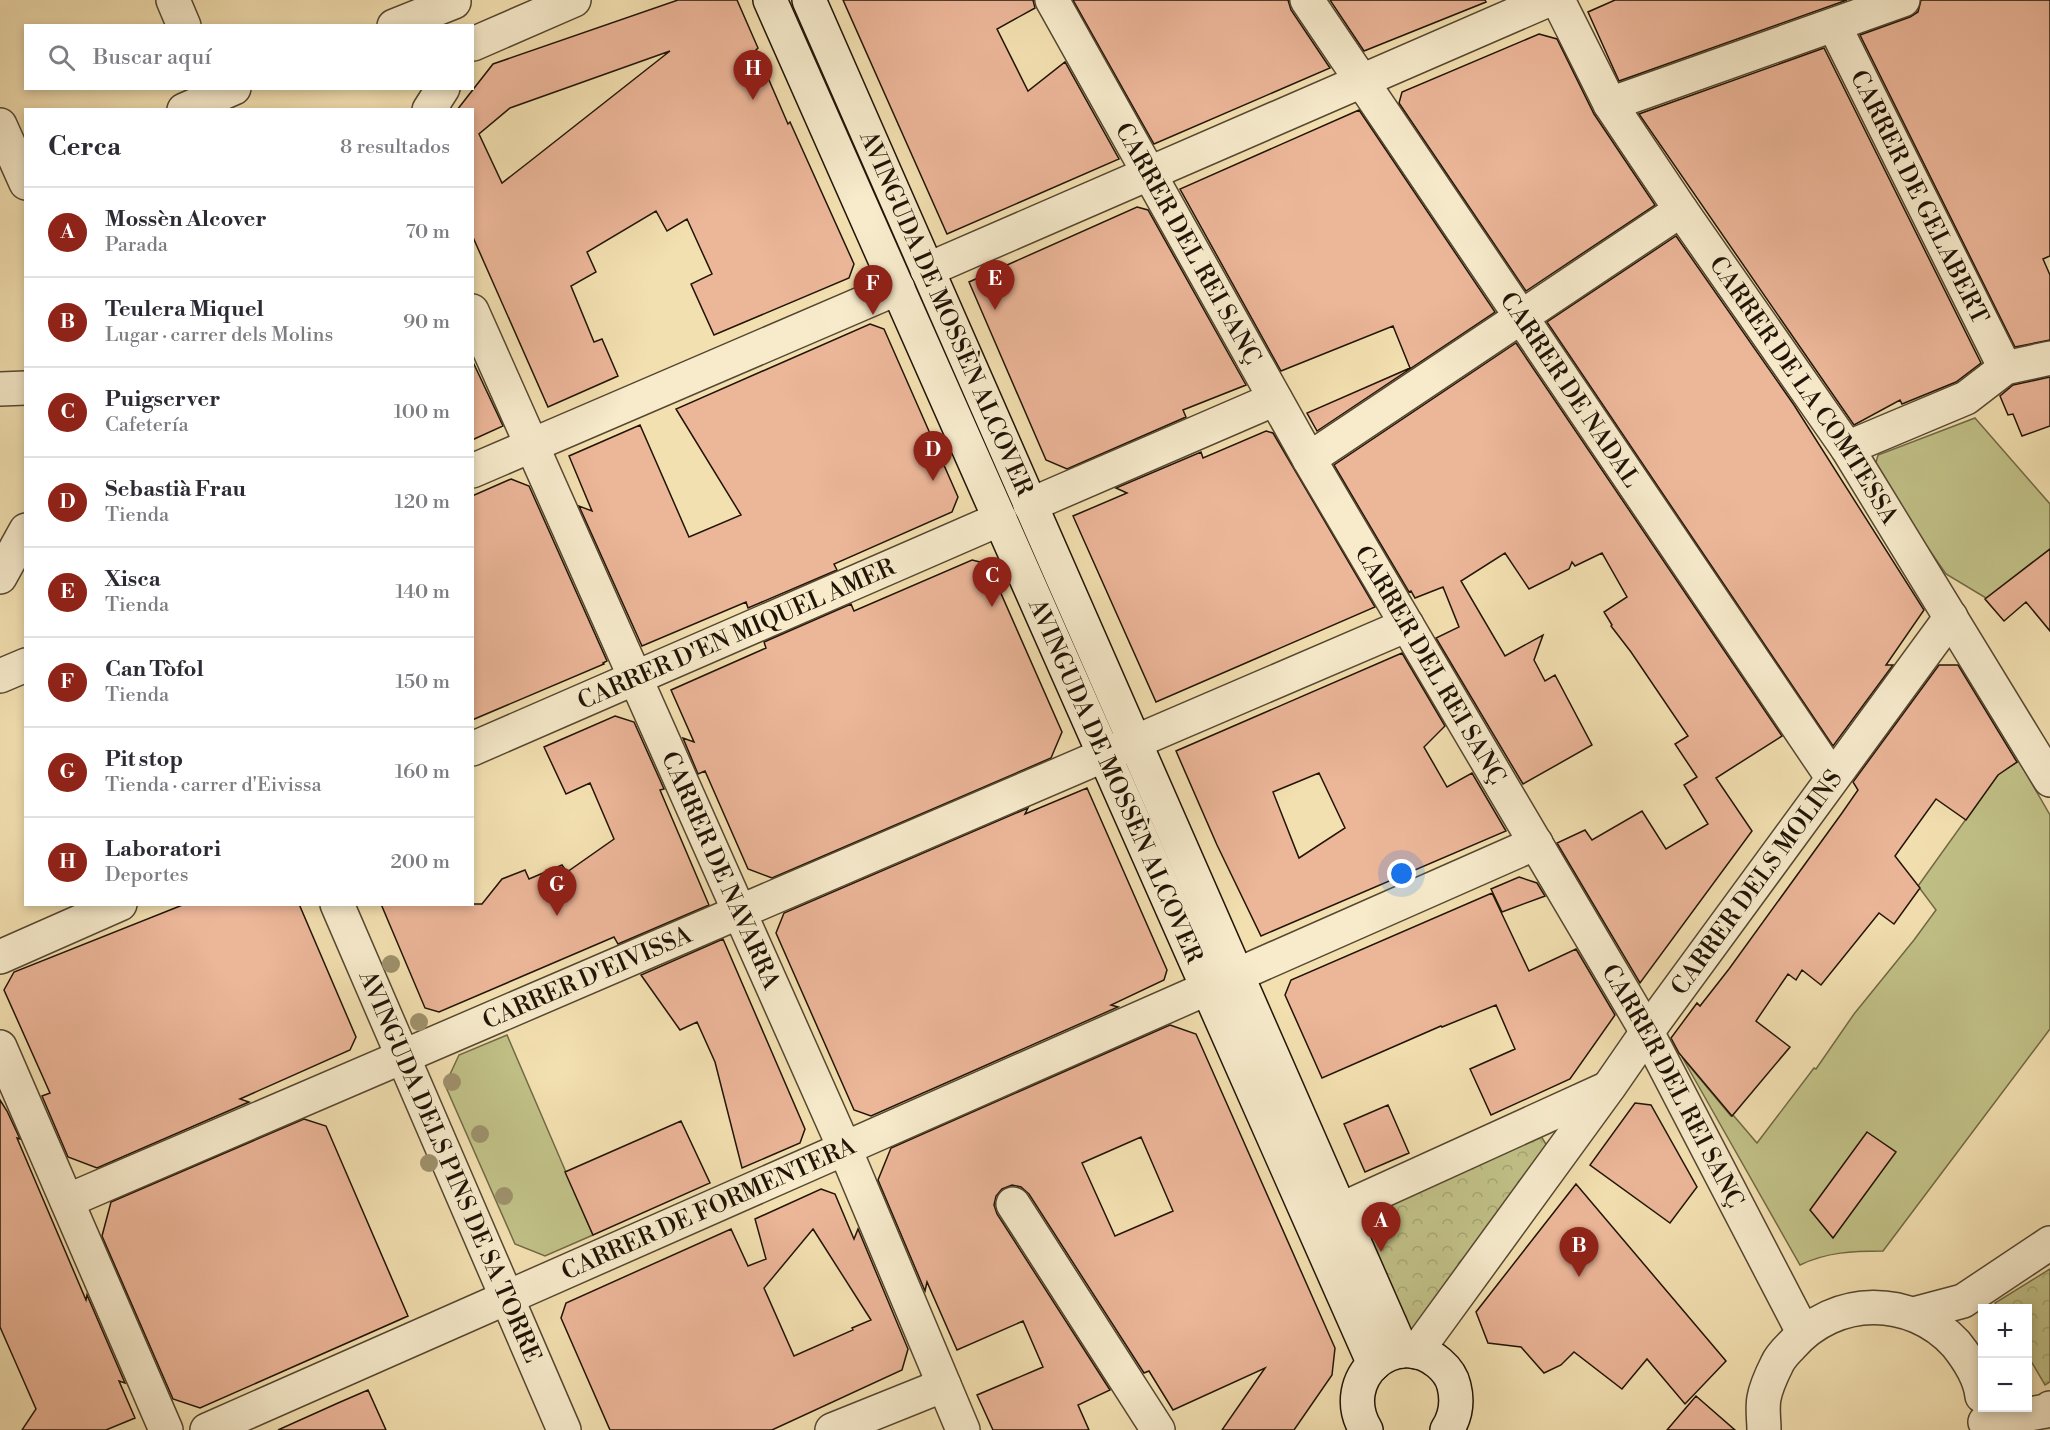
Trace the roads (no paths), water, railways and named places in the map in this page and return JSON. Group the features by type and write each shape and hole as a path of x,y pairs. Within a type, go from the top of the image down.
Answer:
{"street":[{"path":"173,0 183,24"},
{"path":"474,44 574,0"},
{"name":"AVINGUDA DE MOSSÈN ALCOVER","path":"770,0 1104,753 1340,1210 1397,1355"},
{"name":"AVINGUDA DE MOSSÈN ALCOVER","path":"809,0 1134,741 1222,981 1397,1355"},
{"name":"CARRER DEL REI SANÇ","path":"1052,0 1309,459 1647,1032 1803,1332"},
{"name":"CARRER DE NADAL","path":"1306,0 1832,777"},
{"path":"927,270 1548,0"},
{"name":"CARRER DE LA COMTESSA","path":"1558,0 1610,104 1846,448 1952,617 2050,780"},
{"path":"1610,104 1903,0"},
{"path":"402,24 459,9"},
{"name":"CARRER DE GELABERT","path":"1834,25 2005,368"},
{"path":"430,108 442,90"},
{"path":"189,108 220,96"},
{"path":"0,126 19,182"},
{"path":"1309,459 1681,210"},
{"path":"474,470 898,288"},
{"name":"CARRER DE NAVARRA","path":"474,316 844,1147 963,1430"},
{"path":"1846,448 1966,398 2005,368 2050,358"},
{"path":"0,389 24,388"},
{"path":"1030,506 1275,399"},
{"name":"CARRER D'EN MIQUEL AMER","path":"474,748 1000,519"},
{"path":"0,577 24,534"},
{"name":"CARRER DELS MOLINS","path":"1366,1430 1359,1415 1357,1400 1359,1385 1366,1371 1397,1355 1609,1087 1832,777 1952,617"},
{"name":"CARRER D'EIVISSA","path":"67,1201 1104,753 1407,625"},
{"path":"0,676 24,665"},
{"name":"CARRER DE FORMENTERA","path":"207,1430 1536,843"},
{"path":"0,957 115,906"},
{"name":"AVINGUDA DELS PINS DE SA TORRE","path":"338,906 564,1430"},
{"path":"0,1047 166,1430"},
{"path":"1340,1210 1609,1087"},
{"path":"1013,1204 1158,1430"},
{"path":"1914,1314 1962,1301 2050,1243"},
{"path":"1764,1430 1764,1397 1778,1362 1803,1332 1828,1316 1856,1308 1885,1307 1914,1314 1944,1331 1967,1357 1982,1388 1984,1414 2050,1408"},
{"path":"1397,1355 1432,1357 1444,1367 1453,1381 1457,1397 1456,1413 1449,1429"},
{"path":"832,1430 944,1385"}],"place":[{"name":"Laboratori","path":"753,100"},
{"name":"Xisca","path":"995,310"},
{"name":"Can Tòfol","path":"873,315"},
{"name":"Sebastià Frau","path":"933,481"},
{"name":"Puigserver","path":"992,607"},
{"name":"Pit stop","path":"557,916"},
{"name":"Mossèn Alcover","path":"1381,1252"},
{"name":"Teulera Miquel","path":"1579,1277"}]}
